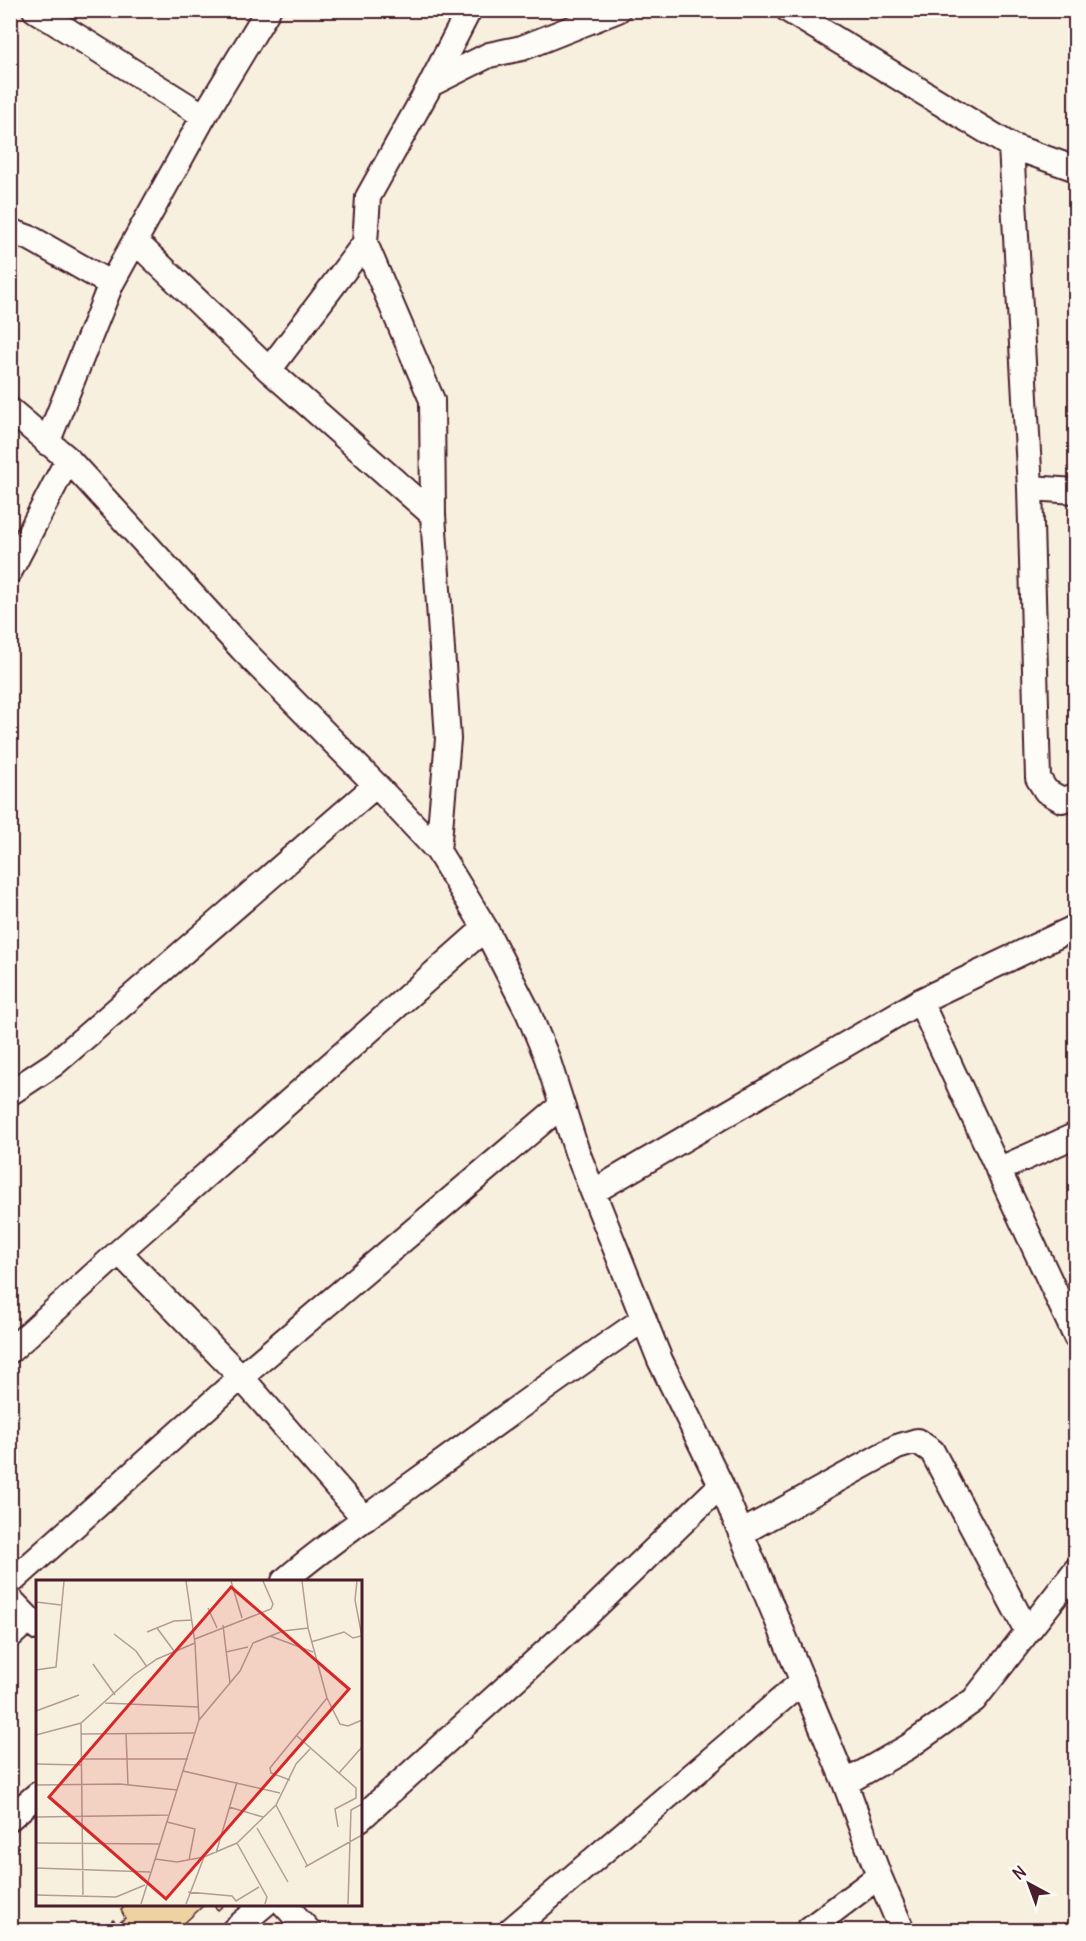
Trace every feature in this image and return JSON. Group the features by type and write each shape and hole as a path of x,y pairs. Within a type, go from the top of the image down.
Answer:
{"street":[{"path":"35,10 204,116"},
{"path":"47,442 111,284 204,116 268,10"},
{"path":"438,851 448,739 433,515 432,400 365,243 368,197 469,10"},
{"path":"431,84 489,55 522,48 618,10"},
{"path":"788,10 1011,146 1076,169"},
{"path":"1011,146 1030,488 1038,778 1046,791 1062,800 1076,796"},
{"path":"10,231 32,239 111,284"},
{"path":"135,241 269,370 433,515"},
{"path":"269,370 365,243"},
{"path":"10,410 68,459 242,649 438,851 485,928 528,1012 547,1058 577,1152 660,1359 721,1485 845,1783 879,1876 902,1930"},
{"path":"10,571 68,459"},
{"path":"1030,488 1076,491"},
{"path":"10,1093 54,1064 376,785"},
{"path":"593,1192 920,1001 1076,927"},
{"path":"10,1351 485,928"},
{"path":"920,1001 1076,1336"},
{"path":"10,1583 241,1377 562,1105"},
{"path":"998,1170 1076,1135"},
{"path":"119,1252 241,1377 365,1519"},
{"path":"285,1580 320,1550 542,1389 644,1319"},
{"path":"741,1533 897,1447 917,1441 932,1451 1027,1631"},
{"path":"362,1817 591,1611 721,1485"},
{"path":"845,1783 908,1747 974,1700 1076,1570"},
{"path":"10,1599 33,1624 10,1636"},
{"path":"511,1930 803,1681"},
{"path":"10,1818 36,1796"},
{"path":"808,1930 879,1876"},
{"path":"234,1930 264,1905"},
{"path":"285,1905 308,1930"}],"building":[{"path":"127,1905 204,1905 179,1928 177,1926 172,1930 102,1930 113,1920 118,1924 125,1918 121,1910"},
{"path":"213,1905 224,1905 218,1910"}]}
